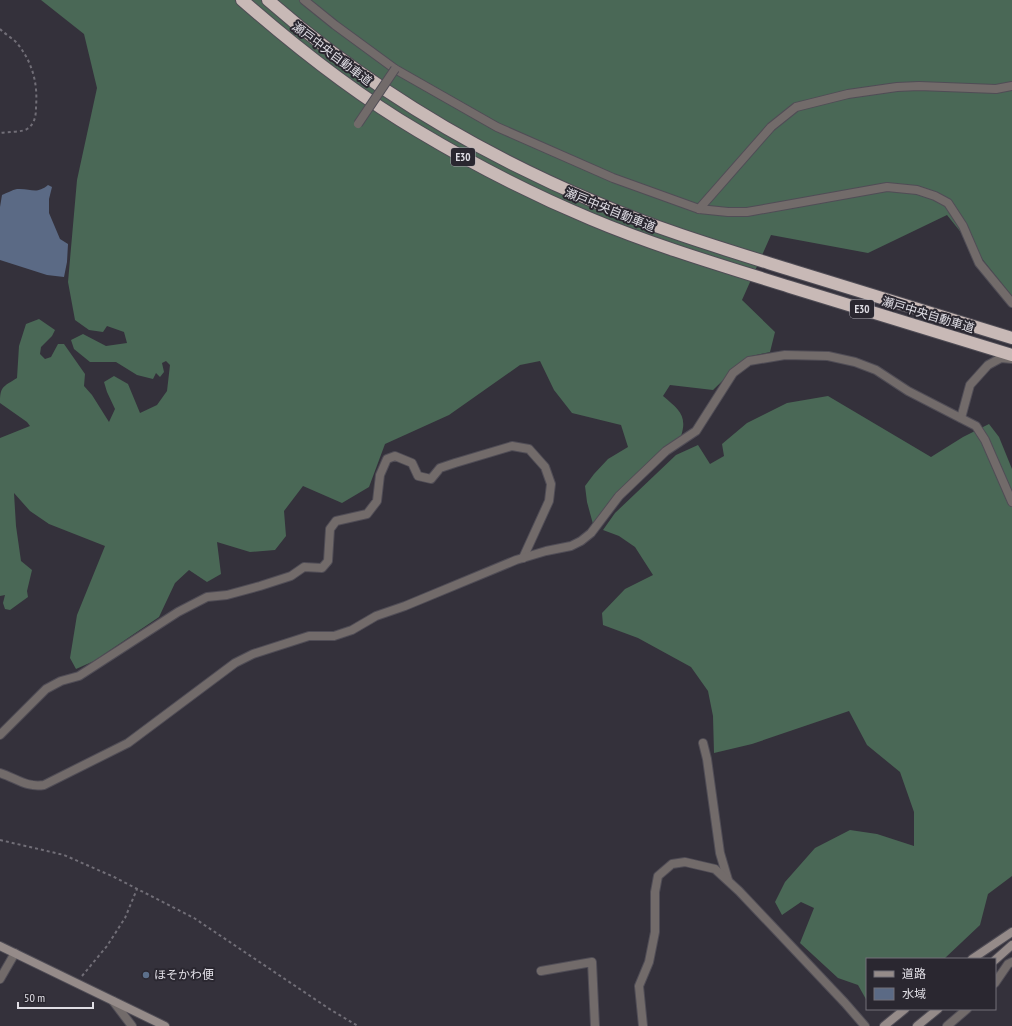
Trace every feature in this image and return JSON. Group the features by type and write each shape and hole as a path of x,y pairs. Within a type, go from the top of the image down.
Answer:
{"highway":[{"name":"瀬戸中央自動車道","path":"242,0 281,34 354,89 417,131 528,190 590,218 642,239 712,263 1012,355"},
{"name":"瀬戸中央自動車道","path":"268,0 291,20 363,74 425,116 480,148 534,175 595,202 716,247 1012,338"}],"street":[{"path":"304,0 395,69 497,127 613,178 699,209 747,212 887,187 917,190 935,196 948,204 963,226 979,263 1012,303"},
{"path":"358,124 395,69"},
{"path":"699,209 771,126 796,107 848,94 897,87 919,86 996,89 1012,86"},
{"path":"0,773 26,785 44,785 128,743 235,664 253,654 309,636 334,636 346,632 376,616 473,577 523,558 581,542 591,533 619,496 666,451 696,431 733,373 748,361 785,355 828,356 855,362 876,370 908,390 976,426 985,440 1012,502"},
{"path":"961,418 970,385 988,365 1001,358 1012,359"},
{"path":"0,735 46,689 61,681 79,676 178,612 207,597 227,595 260,586 291,576 304,567 322,568 328,562 330,529 336,521 367,514 377,501 380,475 387,459 395,456 412,463 418,476 431,479 440,468 455,463 512,446 529,449 545,467 551,484 549,501 523,558"},
{"path":"703,743 707,759 720,853 728,880"},
{"path":"643,1026 639,986 649,962 655,932 655,892 658,876 672,864 685,862 715,869 728,880 840,998 864,1026"},
{"path":"973,958 1012,932"},
{"path":"996,959 1012,945"},
{"path":"0,946 165,1026"},
{"path":"0,978 15,953"},
{"path":"541,971 592,962 595,1026"},
{"path":"996,982 1008,964 1012,962"},
{"path":"114,1001 132,1026"},
{"path":"884,1026 904,1010"},
{"path":"917,1026 937,1010"},
{"path":"947,1026 966,1010"}],"path":[{"path":"0,29 16,43 28,61 36,80 37,93 36,114 33,124 26,130 0,132"},
{"path":"0,840 64,855 114,877 194,918 331,1010 358,1026"},
{"path":"76,983 107,946 125,918 136,889"}],"green space":[{"path":"41,0 1012,0 1012,296 947,215 868,253 771,235 742,300 775,332 770,352 747,357 713,390 670,385 663,396 680,413 683,423 681,436 615,494 593,524 587,502 585,486 608,459 628,447 621,425 572,413 554,390 540,361 520,365 449,415 385,444 369,487 342,503 303,486 284,511 286,536 275,550 250,552 217,542 221,574 207,582 189,570 175,583 159,617 94,661 76,669 70,658 77,615 105,546 49,524 30,511 14,493 16,526 21,561 32,570 27,591 28,597 10,610 5,609 3,603 5,595 0,596 0,438 30,426 27,422 0,403 1,393 5,385 17,378 19,346 26,324 39,319 55,330 52,336 41,347 40,354 45,359 51,357 58,344 64,344 85,374 84,386 92,395 109,422 115,409 104,382 114,376 128,384 140,413 157,405 167,391 170,365 166,361 162,363 164,372 160,377 156,373 153,379 137,375 116,362 90,362 74,349 71,340 83,334 106,346 127,343 124,332 107,326 103,332 89,330 75,320 68,282 77,180 97,88 84,34"},
{"path":"828,396 931,457 963,437 989,424 999,437 1012,469 1012,876 988,894 980,925 945,958 866,958 866,999 858,985 838,978 800,943 814,908 801,902 782,915 775,902 785,882 815,848 850,830 877,834 914,846 914,812 900,772 867,745 849,711 752,744 714,753 713,716 708,691 691,667 638,638 603,625 602,613 625,589 653,575 635,547 619,536 603,530 615,513 676,455 698,445 710,464 724,456 722,444 747,423 787,403"}],"water":[{"path":"48,185 52,187 49,199 49,213 60,239 68,244 64,277 47,275 0,260 0,207 2,195 17,189 40,190"}],"place":[{"name":"ほそかわ便","path":"146,975"}]}
